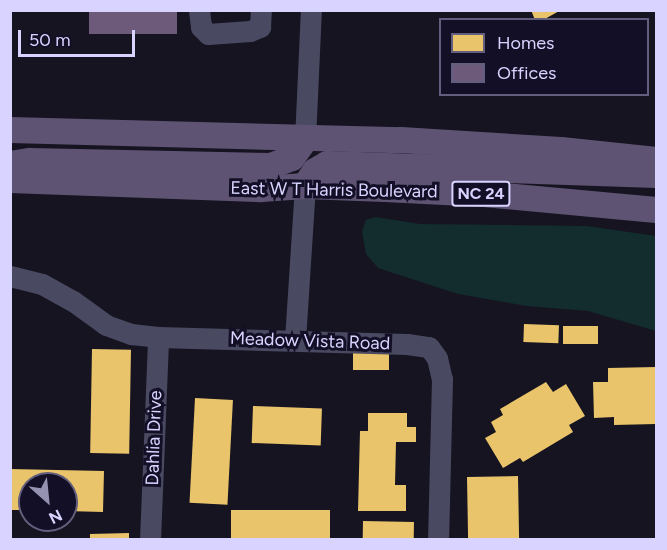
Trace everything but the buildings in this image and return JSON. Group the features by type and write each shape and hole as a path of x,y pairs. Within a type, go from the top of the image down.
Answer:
{"main road":[{"path":"10,130 306,140 346,138 483,145 657,160"},
{"path":"10,164 30,161 271,166 292,158 306,140"},
{"path":"305,186 315,171 327,164 657,175"},
{"name":"East W T Harris Boulevard","path":"10,180 261,189 305,186 484,194 657,210"}],"street":[{"path":"198,10 201,27 208,34 250,32 260,27 261,10"},
{"path":"306,140 311,10"},
{"path":"295,340 305,186"},
{"name":"Meadow Vista Road","path":"10,276 42,284 73,301 117,331 158,337 407,344 429,347 437,358 442,379 438,540"},
{"name":"Dahlia Drive","path":"150,540 158,337"}],"green space":[{"path":"375,217 420,224 587,226 656,236 656,331 588,311 527,306 458,294 378,268 366,254 362,231 366,220"}]}
